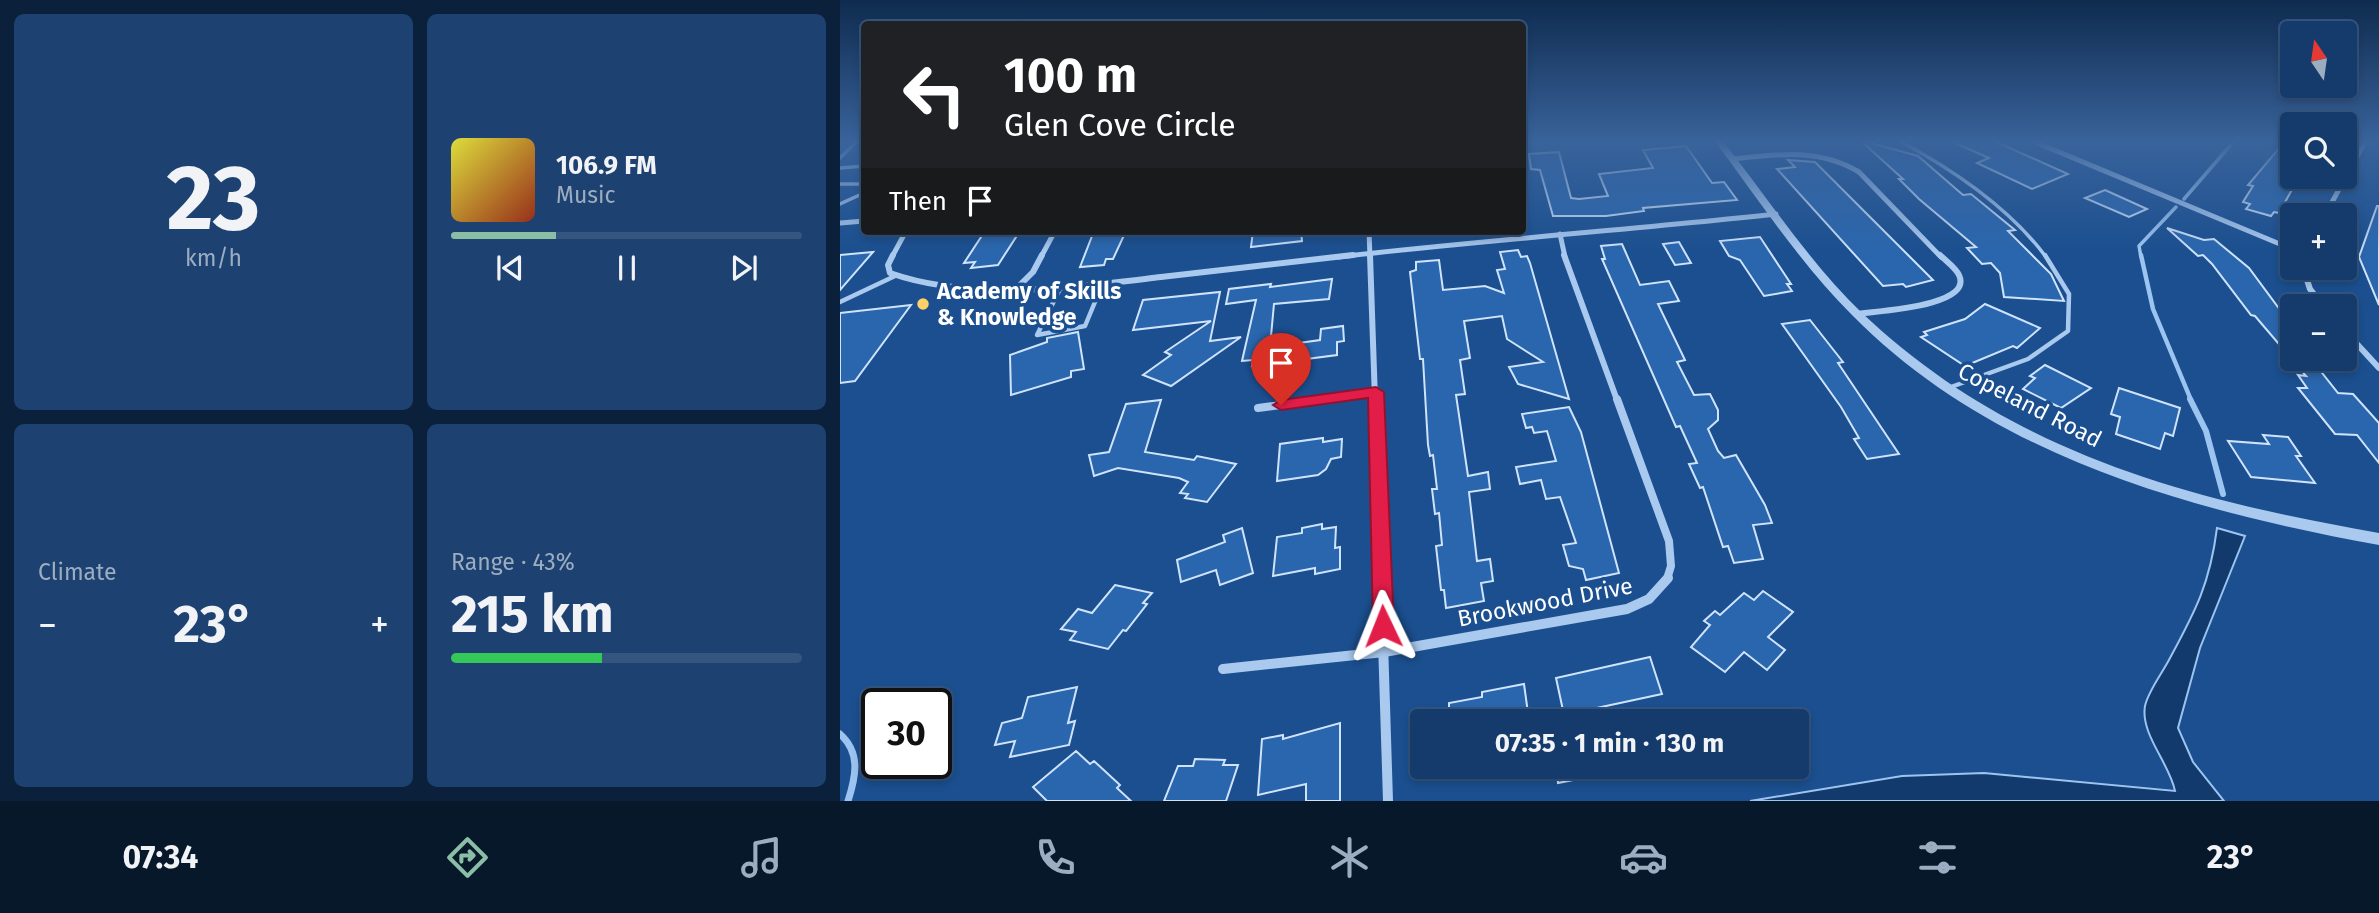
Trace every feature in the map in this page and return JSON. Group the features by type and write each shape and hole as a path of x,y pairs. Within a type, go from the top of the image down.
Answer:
{"street":[{"name":"Copeland Road","path":"1747,177 1856,314 1890,346 1948,388 2046,443 2152,485 2257,516 2379,539"},
{"path":"1856,314 1947,299 1960,286 1959,275 1864,177"},
{"path":"2120,177 2280,244"},
{"path":"2331,203 2345,177"},
{"path":"904,235 888,265 890,274 895,276 921,284 1017,289 1061,288 1509,237 1604,233 1776,214"},
{"path":"840,223 861,221"},
{"name":"Brookwood Drive","path":"1223,669 1384,652 1627,609 1651,600 1667,583 1672,563 1669,541 1560,244 1560,234"},
{"path":"1017,289 1033,272 1053,235"},
{"path":"1369,235 1388,801"},
{"path":"2357,344 2379,368"},
{"path":"1258,408 1376,392"}],"lane":[{"path":"1948,388 2014,366 2054,345 2068,331 2071,296 2057,269 2025,232 1956,177"},
{"path":"840,184 861,184"},
{"path":"840,204 861,194"},
{"path":"840,302 895,276"},
{"path":"1061,288 1037,335 1085,326 1102,285"}],"water":[{"path":"2217,528 2245,536 2200,648 2178,728 2193,762 2224,801 1750,801 1902,776 1984,773 2175,791 2147,727 2145,706 2201,596"}],"building":[{"path":"1542,177 1566,177 1571,198 1608,196 1600,177 1708,177 1712,183 1724,182 1737,200 1643,208 1644,211 1606,216 1553,216"},
{"path":"1785,177 1830,177 1933,280 1906,287 1903,284 1883,286"},
{"path":"1901,177 1943,177 1963,195 1971,194 2015,230 2008,231 2051,274 2064,301 2004,297 2000,273 1991,263 1982,264 1967,248 1976,247 1899,179 1903,179"},
{"path":"2007,177 2060,177 2032,189"},
{"path":"2254,177 2280,177 2280,189 2292,189 2285,203 2280,203 2279,213 2274,212 2271,216 2246,209 2250,204 2243,202 2253,186 2248,185"},
{"path":"2105,190 2147,209 2129,217 2085,198"},
{"path":"2379,206 2379,305 2359,257"},
{"path":"2167,228 2204,240 2214,239 2249,268 2280,310 2280,345 2255,316 2251,315 2212,264 2203,255 2198,256"},
{"path":"982,235 1017,235 998,265 971,268 975,262 964,263"},
{"path":"1092,235 1124,235 1113,259 1106,259 1104,265 1080,267"},
{"path":"1252,235 1301,235 1302,241 1251,247"},
{"path":"1760,237 1791,284 1787,284 1792,291 1764,296 1740,260 1729,256 1720,241"},
{"path":"1679,242 1691,263 1675,265 1663,244"},
{"path":"1622,244 1640,285 1669,281 1679,301 1658,304 1685,360 1677,362 1694,395 1710,394 1718,410 1718,420 1708,429 1718,451 1724,458 1736,455 1765,505 1772,523 1753,525 1763,559 1734,563 1728,546 1723,547 1703,487 1700,488 1689,464 1697,463 1680,426 1676,427 1602,259 1605,259 1601,246"},
{"path":"1518,250 1521,257 1527,256 1530,263 1569,399 1518,384 1509,367 1543,362 1507,339 1502,316 1464,321 1470,358 1460,360 1465,394 1456,395 1468,476 1488,472 1490,489 1469,492 1477,561 1490,559 1493,581 1481,583 1484,601 1446,608 1436,546 1442,545 1439,513 1435,514 1432,489 1437,489 1433,455 1430,456 1428,445 1423,359 1420,359 1410,272 1416,270 1416,262 1439,260 1443,290 1485,286 1504,293 1497,270 1505,269 1500,252"},
{"path":"873,252 840,290 840,255"},
{"path":"1332,279 1329,299 1274,304 1270,347 1320,340 1321,329 1343,326 1344,341 1337,342 1337,355 1252,366 1253,360 1242,361 1256,300 1226,304 1229,289"},
{"path":"1220,292 1210,341 1241,337 1171,386 1143,375 1171,355 1165,352 1211,321 1133,330 1143,300"},
{"path":"1985,304 2040,328 2017,348 2013,346 1965,366 1921,337 1927,335 1924,332 1965,319"},
{"path":"911,305 855,381 840,383 840,313"},
{"path":"1810,320 1843,362 1838,363 1899,454 1867,459 1854,439 1859,438 1841,407 1782,324"},
{"path":"1078,332 1084,369 1071,371 1071,377 1011,395 1010,355 1047,342 1047,338"},
{"path":"2045,365 2091,388 2061,408 2023,389 2035,378 2030,376"},
{"path":"2302,371 2321,371 2338,393 2353,394 2379,423 2379,463 2357,435 2335,434 2298,388 2307,388 2298,375 2306,376"},
{"path":"2119,388 2180,408 2173,436 2165,433 2160,449 2116,434 2120,417 2111,414"},
{"path":"1161,400 1145,452 1194,460 1197,456 1236,464 1207,502 1185,498 1188,494 1180,493 1188,482 1179,478 1118,468 1094,476 1089,455 1109,452 1126,404"},
{"path":"1569,407 1581,432 1619,573 1586,580 1583,569 1569,566 1563,545 1576,543 1560,497 1546,499 1541,480 1520,484 1516,467 1556,461 1547,431 1534,433 1532,427 1526,428 1522,414"},
{"path":"2263,435 2288,437 2301,456 2296,456 2315,483 2251,477 2228,441 2269,444"},
{"path":"1323,438 1323,442 1342,439 1341,457 1331,459 1326,469 1318,475 1277,481 1280,444"},
{"path":"1322,524 1322,529 1336,527 1335,548 1340,547 1340,569 1315,574 1315,568 1273,576 1277,537 1302,533 1302,528"},
{"path":"1242,528 1253,573 1220,585 1216,570 1181,582 1177,560 1225,542 1223,535"},
{"path":"1115,585 1152,593 1126,631 1123,630 1108,649 1070,640 1076,632 1061,629 1078,609 1092,613"},
{"path":"1763,591 1793,612 1768,637 1785,650 1767,670 1744,652 1725,672 1691,647 1710,625 1704,621 1715,611 1720,615 1744,593 1754,600"},
{"path":"1650,657 1662,694 1592,709 1563,709 1556,678"},
{"path":"1524,684 1527,709 1449,709 1449,703 1482,697 1482,692"},
{"path":"1077,687 1068,723 1075,721 1069,745 1010,757 1015,741 995,745 1002,723 1022,718 1028,697"},
{"path":"1340,723 1340,801 1306,801 1306,784 1258,795 1262,739 1283,735 1283,739"},
{"path":"1076,751 1090,764 1094,761 1120,785 1117,788 1131,801 1047,801 1033,787"},
{"path":"1195,759 1225,760 1223,765 1238,765 1226,801 1164,801 1178,766 1193,766"},
{"path":"1558,779 1578,779 1558,783"}],"waterway":[{"path":"2184,199 2203,177"},
{"path":"2141,257 2139,246 2176,207"},
{"path":"2141,255 2153,309 2191,400"},
{"path":"2190,399 2206,431 2223,494"},
{"path":"840,734 851,749 855,765 848,801"}],"place":[{"name":"Academy of Skills & Knowledge","path":"923,304"}],"route":[{"path":"1281,405 1376,392 1383,626"}]}
